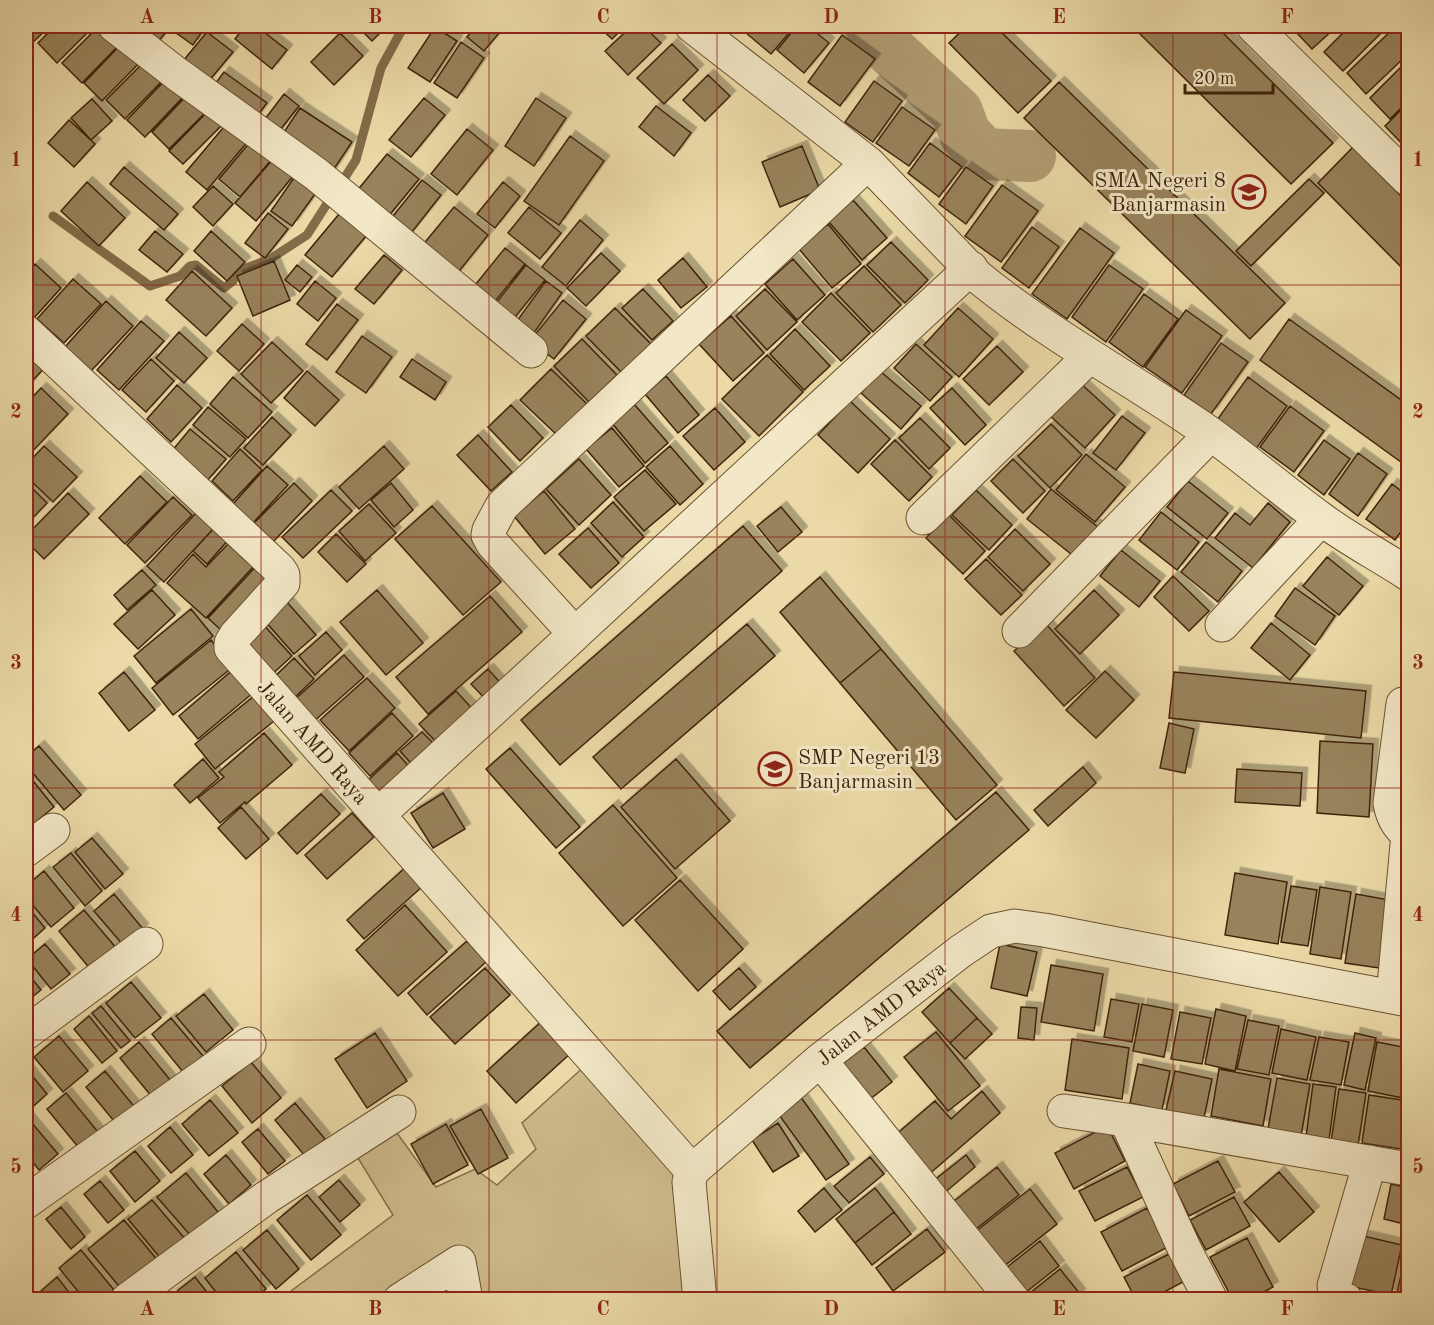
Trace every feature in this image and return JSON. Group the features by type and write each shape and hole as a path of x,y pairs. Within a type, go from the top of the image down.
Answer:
{"street":[{"path":"115,26 177,74 316,174 531,351"},
{"path":"692,26 868,163 977,276 994,290 1090,356 1211,434 1321,519 1408,574"},
{"path":"1253,26 1408,179"},
{"path":"575,634 493,544 488,535 489,530 502,506 868,163"},
{"path":"378,815 971,268"},
{"name":"Jalan AMD Raya","path":"26,332 279,569 283,575 283,583 236,635 231,648 692,1171 820,1060 961,951 991,931 1015,926 1044,930 1401,998"},
{"path":"923,518 1090,356"},
{"path":"1019,631 1211,434"},
{"path":"1222,625 1321,519"},
{"path":"1401,998 1408,834 1401,829 1392,813 1390,803 1407,700"},
{"path":"26,850 53,830"},
{"path":"26,1033 146,944"},
{"path":"26,1202 249,1044"},
{"path":"820,1060 1013,1299"},
{"path":"127,1299 267,1197 399,1112"},
{"path":"1064,1112 1126,1120 1408,1169"},
{"path":"1126,1120 1184,1248 1211,1299"},
{"path":"1338,1297 1334,1286 1370,1162"},
{"path":"692,1171 688,1182 700,1299"},
{"path":"400,1299 459,1262 466,1299"}],"shaded area":[{"path":"587,1064 676,1168 689,1299 279,1300 393,1215 358,1158 397,1133 436,1187 475,1169 497,1185 536,1149 522,1123"}],"building":[{"path":"26,26 50,26 32,43 26,37"},
{"path":"55,26 94,26 57,63 38,43"},
{"path":"99,26 121,43 82,83 62,63"},
{"path":"136,26 171,26 153,48"},
{"path":"175,26 206,26 193,45 172,30"},
{"path":"245,26 256,26 287,50 272,69 235,39"},
{"path":"357,26 387,26 372,41"},
{"path":"476,26 505,26 484,51 467,37"},
{"path":"598,26 625,26 612,39"},
{"path":"632,26 643,26 661,43 628,75 605,51"},
{"path":"752,26 795,26 771,54 746,33"},
{"path":"797,26 808,26 829,43 804,73 777,50"},
{"path":"967,26 995,26 1051,81 1018,113 949,43"},
{"path":"1132,26 1216,26 1333,143 1291,184"},
{"path":"1303,26 1337,26 1312,49 1296,32"},
{"path":"1350,26 1388,26 1343,71 1324,52"},
{"path":"435,27 457,41 430,82 408,68"},
{"path":"1395,27 1408,42 1408,54 1366,94 1347,73"},
{"path":"207,32 233,52 203,88 178,67"},
{"path":"340,33 363,56 334,85 311,62"},
{"path":"842,35 875,59 840,106 808,82"},
{"path":"126,39 145,57 102,101 84,83"},
{"path":"461,42 484,58 457,98 434,83"},
{"path":"672,44 698,70 664,104 637,78"},
{"path":"148,58 167,76 125,119 106,100"},
{"path":"1408,60 1408,101 1390,119 1370,98"},
{"path":"224,72 267,103 252,123 209,92"},
{"path":"708,75 730,96 705,121 683,100"},
{"path":"169,76 187,93 145,137 127,120"},
{"path":"874,81 902,101 873,142 845,122"},
{"path":"1059,82 1285,303 1250,339 1024,118"},
{"path":"190,92 208,110 169,149 152,132"},
{"path":"284,94 299,106 273,139 259,127"},
{"path":"424,98 445,115 411,157 389,140"},
{"path":"536,98 566,118 534,166 505,146"},
{"path":"92,99 112,121 91,140 71,118"},
{"path":"1408,103 1408,150 1385,126"},
{"path":"213,106 227,120 183,164 169,151"},
{"path":"656,106 691,133 674,156 639,127"},
{"path":"902,107 935,130 909,166 876,143"},
{"path":"300,108 352,142 330,175 278,141"},
{"path":"69,120 95,144 74,167 48,143"},
{"path":"228,122 249,140 207,190 186,172"},
{"path":"467,129 493,150 457,195 431,174"},
{"path":"570,136 604,161 559,225 524,201"},
{"path":"251,141 272,159 240,197 219,179"},
{"path":"930,143 962,167 939,197 908,173"},
{"path":"802,146 820,190 780,207 762,162"},
{"path":"1353,147 1408,203 1408,274 1318,183"},
{"path":"387,154 419,179 383,223 352,197"},
{"path":"274,158 294,175 256,221 235,203"},
{"path":"124,167 178,214 164,230 110,184"},
{"path":"966,167 993,186 966,224 939,204"},
{"path":"298,172 320,187 292,226 271,211"},
{"path":"1309,179 1324,193 1251,266 1236,251"},
{"path":"422,180 441,195 404,242 385,226"},
{"path":"87,182 125,218 99,246 61,211"},
{"path":"503,182 520,196 495,228 477,214"},
{"path":"1002,185 1038,211 1001,262 965,236"},
{"path":"213,186 233,204 213,226 193,207"},
{"path":"853,200 887,238 862,260 828,221"},
{"path":"454,207 488,235 452,280 417,252"},
{"path":"529,207 561,233 540,259 508,233"},
{"path":"344,208 371,230 332,277 305,255"},
{"path":"268,213 288,229 265,258 245,243"},
{"path":"580,220 603,240 566,286 542,267"},
{"path":"828,224 861,264 832,288 799,249"},
{"path":"1032,227 1059,247 1029,288 1002,268"},
{"path":"1080,228 1114,253 1067,319 1032,294"},
{"path":"155,231 183,254 167,272 139,250"},
{"path":"211,231 245,262 227,281 194,251"},
{"path":"891,242 928,280 905,303 867,265"},
{"path":"505,248 525,264 492,305 472,289"},
{"path":"601,253 620,271 586,306 567,288"},
{"path":"384,255 402,270 374,304 355,289"},
{"path":"683,258 707,287 681,308 658,280"},
{"path":"793,259 825,295 797,320 765,284"},
{"path":"274,261 290,300 253,316 237,276"},
{"path":"35,264 61,288 34,318 26,311 26,275"},
{"path":"297,265 312,277 300,292 285,280"},
{"path":"526,265 545,280 511,322 493,307"},
{"path":"1109,265 1143,289 1106,342 1072,317"},
{"path":"864,266 901,305 873,332 836,293"},
{"path":"192,271 232,308 206,336 166,300"},
{"path":"73,279 101,304 64,343 37,319"},
{"path":"315,281 336,298 318,321 297,304"},
{"path":"546,281 562,293 531,337 514,325"},
{"path":"643,289 673,321 652,340 622,308"},
{"path":"765,289 797,322 767,350 736,316"},
{"path":"831,293 870,333 841,361 802,322"},
{"path":"1144,294 1178,319 1143,367 1109,342"},
{"path":"563,300 586,319 554,359 530,341"},
{"path":"106,301 133,326 91,371 65,347"},
{"path":"337,304 358,320 327,360 306,344"},
{"path":"615,308 651,344 622,373 586,336"},
{"path":"958,308 993,339 959,377 924,345"},
{"path":"1186,310 1222,336 1182,393 1145,367"},
{"path":"731,316 764,353 733,381 699,344"},
{"path":"1289,319 1408,405 1408,460 1405,465 1260,360"},
{"path":"141,321 164,341 119,390 97,370"},
{"path":"242,324 264,344 239,371 217,351"},
{"path":"795,329 830,366 804,390 770,354"},
{"path":"179,332 207,358 184,383 156,358"},
{"path":"362,336 392,357 366,393 336,372"},
{"path":"582,339 617,375 589,402 554,366"},
{"path":"272,342 303,371 271,403 241,374"},
{"path":"1221,343 1248,362 1211,414 1184,395"},
{"path":"916,344 952,377 930,401 894,368"},
{"path":"997,346 1023,372 989,405 963,379"},
{"path":"26,347 46,366 26,388"},
{"path":"767,355 803,392 759,436 722,399"},
{"path":"151,359 174,381 146,412 122,390"},
{"path":"412,359 446,382 435,400 400,377"},
{"path":"551,369 588,405 558,436 520,400"},
{"path":"307,371 339,400 315,426 284,398"},
{"path":"880,371 921,406 901,429 861,393"},
{"path":"666,376 699,415 678,433 645,394"},
{"path":"233,377 272,412 248,438 210,404"},
{"path":"1248,377 1287,406 1256,449 1217,420"},
{"path":"1077,380 1115,415 1085,448 1047,413"},
{"path":"177,385 202,408 171,442 147,419"},
{"path":"41,388 68,414 26,458 26,404"},
{"path":"952,388 986,425 965,445 930,408"},
{"path":"850,401 890,439 858,473 818,435"},
{"path":"634,404 668,443 645,463 612,423"},
{"path":"511,405 543,438 520,461 488,427"},
{"path":"1290,406 1324,431 1294,472 1260,447"},
{"path":"208,407 246,439 230,457 193,425"},
{"path":"715,408 745,442 714,470 683,436"},
{"path":"1122,416 1145,433 1116,470 1093,453"},
{"path":"272,417 291,435 263,465 244,448"},
{"path":"920,418 950,448 929,469 899,438"},
{"path":"1051,424 1082,455 1050,488 1018,456"},
{"path":"612,428 644,466 619,487 586,449"},
{"path":"190,429 226,459 207,481 172,451"},
{"path":"478,435 512,472 491,491 457,455"},
{"path":"895,440 932,477 909,501 871,464"},
{"path":"1324,440 1350,459 1324,495 1298,475"},
{"path":"44,446 77,477 53,502 26,476 26,465"},
{"path":"384,446 404,469 359,509 339,487"},
{"path":"670,446 703,484 680,505 646,467"},
{"path":"240,449 262,470 233,501 212,481"},
{"path":"1358,453 1387,474 1358,516 1329,494"},
{"path":"1086,454 1125,487 1095,522 1056,490"},
{"path":"579,459 611,495 579,525 546,489"},
{"path":"1013,459 1045,491 1023,513 991,481"},
{"path":"267,466 288,485 253,523 233,504"},
{"path":"645,470 676,504 644,531 614,497"},
{"path":"140,476 167,502 125,544 99,518"},
{"path":"1188,481 1228,513 1207,539 1167,507"},
{"path":"26,482 47,503 27,524 26,522"},
{"path":"294,483 312,501 272,543 253,524"},
{"path":"391,483 413,510 394,527 371,500"},
{"path":"1392,484 1408,496 1408,522 1395,540 1366,519"},
{"path":"1051,489 1099,528 1076,558 1027,519"},
{"path":"331,490 352,511 303,558 282,537"},
{"path":"976,490 1012,525 989,550 952,515"},
{"path":"544,491 575,529 545,554 514,516"},
{"path":"68,493 89,514 44,559 26,541 26,536"},
{"path":"173,497 192,515 145,563 127,545"},
{"path":"613,502 644,537 622,557 591,523"},
{"path":"1268,503 1290,522 1253,568 1215,538 1235,513 1250,525"},
{"path":"369,504 396,533 365,561 339,531"},
{"path":"432,506 501,582 463,615 395,539"},
{"path":"781,507 802,532 778,552 757,526"},
{"path":"197,512 214,528 164,582 147,566"},
{"path":"1161,512 1199,542 1177,570 1139,540"},
{"path":"948,514 985,551 963,574 926,538"},
{"path":"216,526 230,538 207,564 193,551"},
{"path":"743,526 782,571 560,765 521,720"},
{"path":"588,528 619,563 591,588 559,554"},
{"path":"1015,529 1050,564 1023,591 988,557"},
{"path":"336,534 366,564 347,582 318,552"},
{"path":"1206,542 1242,571 1218,602 1181,572"},
{"path":"228,544 253,567 206,618 167,583 193,554 206,567"},
{"path":"1121,550 1160,581 1139,607 1100,576"},
{"path":"1327,557 1363,586 1339,615 1303,586"},
{"path":"986,559 1022,595 1001,615 965,579"},
{"path":"261,561 278,577 225,634 208,618"},
{"path":"142,570 156,585 127,610 114,595"},
{"path":"1173,576 1209,611 1189,631 1154,597"},
{"path":"820,577 881,649 840,683 780,612"},
{"path":"1295,588 1335,616 1315,645 1275,616"},
{"path":"152,590 175,615 138,649 114,624"},
{"path":"377,590 423,643 386,675 340,622"},
{"path":"1094,590 1119,615 1080,654 1055,629"},
{"path":"490,596 522,632 428,714 396,677"},
{"path":"286,601 316,635 294,654 264,620"},
{"path":"191,609 213,636 156,683 134,656"},
{"path":"259,620 292,656 267,679 234,643"},
{"path":"1045,623 1095,678 1064,706 1014,651"},
{"path":"1271,623 1310,655 1290,680 1251,648"},
{"path":"747,624 775,656 621,789 593,757"},
{"path":"326,632 342,650 315,675 299,656"},
{"path":"211,640 233,667 173,715 152,688"},
{"path":"881,649 997,785 956,820 840,683"},
{"path":"344,655 364,677 312,723 292,702"},
{"path":"294,658 314,679 288,704 268,683"},
{"path":"235,668 254,692 198,739 179,716"},
{"path":"488,669 505,688 489,703 471,684"},
{"path":"1105,671 1134,700 1096,738 1066,710"},
{"path":"124,672 155,710 129,731 99,693"},
{"path":"1174,672 1366,691 1361,738 1169,718"},
{"path":"367,678 395,708 349,751 320,720"},
{"path":"456,691 476,713 440,746 419,724"},
{"path":"254,696 274,721 215,769 195,744"},
{"path":"392,713 413,736 370,776 349,753"},
{"path":"1169,723 1194,729 1185,773 1160,768"},
{"path":"422,732 439,749 417,770 400,751"},
{"path":"264,733 292,765 220,823 198,798 224,777 219,772"},
{"path":"1320,741 1373,744 1369,817 1317,813"},
{"path":"39,746 81,795 64,810 26,765 26,757"},
{"path":"510,748 580,827 556,848 486,769"},
{"path":"397,753 414,772 379,804 362,786"},
{"path":"203,759 219,778 190,803 174,785"},
{"path":"676,759 730,821 675,869 621,807"},
{"path":"1083,767 1096,783 1048,826 1034,810"},
{"path":"1237,769 1302,773 1300,806 1235,802"},
{"path":"26,772 54,807 31,826 26,819"},
{"path":"996,792 1029,830 750,1068 717,1031"},
{"path":"443,793 465,829 433,848 411,813"},
{"path":"321,794 340,814 297,854 278,833"},
{"path":"613,805 677,878 623,926 559,853"},
{"path":"241,807 269,839 246,859 218,828"},
{"path":"352,813 374,837 327,879 305,855"},
{"path":"92,838 123,874 105,889 75,852"},
{"path":"71,853 102,891 85,906 53,867"},
{"path":"407,866 424,885 364,939 347,920"},
{"path":"44,871 74,908 51,927 26,897 26,886"},
{"path":"1235,873 1287,882 1278,944 1225,935"},
{"path":"680,880 743,949 698,991 635,920"},
{"path":"1291,886 1317,890 1308,946 1281,942"},
{"path":"1320,887 1351,892 1341,959 1310,954"},
{"path":"114,894 143,929 123,945 94,911"},
{"path":"1356,894 1389,900 1379,968 1345,963"},
{"path":"26,905 45,928 26,945"},
{"path":"405,905 447,952 398,996 356,950"},
{"path":"84,910 117,949 91,970 59,931"},
{"path":"467,941 486,962 427,1015 408,993"},
{"path":"45,944 70,974 51,989 27,959"},
{"path":"1000,944 1037,952 1027,996 991,988"},
{"path":"1051,965 1103,974 1094,1031 1041,1022"},
{"path":"485,968 510,995 455,1044 430,1017"},
{"path":"739,968 756,987 730,1010 713,991"},
{"path":"26,971 41,990 26,1002"},
{"path":"131,982 161,1018 135,1038 106,1003"},
{"path":"949,988 977,1018 950,1043 922,1012"},
{"path":"204,994 233,1030 206,1052 176,1016"},
{"path":"1111,999 1139,1004 1132,1042 1104,1037"},
{"path":"1142,1004 1173,1010 1164,1057 1133,1051"},
{"path":"101,1006 130,1041 121,1048 92,1013"},
{"path":"1021,1007 1037,1008 1034,1040 1018,1038"},
{"path":"1216,1009 1246,1016 1235,1071 1205,1064"},
{"path":"1180,1012 1211,1018 1202,1064 1171,1059"},
{"path":"89,1016 117,1051 102,1063 74,1029"},
{"path":"171,1018 203,1056 183,1072 152,1034"},
{"path":"977,1018 992,1034 965,1059 950,1043"},
{"path":"543,1020 572,1052 516,1103 487,1071"},
{"path":"1248,1020 1279,1026 1269,1075 1237,1069"},
{"path":"1281,1029 1316,1037 1307,1080 1272,1073"},
{"path":"936,1032 980,1086 948,1111 904,1057"},
{"path":"375,1033 407,1081 367,1108 335,1059"},
{"path":"1355,1033 1376,1038 1365,1090 1344,1085"},
{"path":"59,1036 88,1071 63,1092 34,1057"},
{"path":"1319,1037 1349,1042 1341,1085 1310,1080"},
{"path":"1072,1039 1129,1048 1122,1099 1065,1090"},
{"path":"139,1042 171,1081 152,1097 120,1058"},
{"path":"1377,1042 1408,1048 1408,1099 1368,1091"},
{"path":"864,1047 892,1082 869,1100 841,1065"},
{"path":"251,1062 281,1098 252,1123 222,1086"},
{"path":"1138,1064 1170,1071 1162,1110 1130,1103"},
{"path":"26,1068 47,1094 28,1111 26,1108"},
{"path":"1219,1069 1271,1079 1263,1126 1211,1116"},
{"path":"105,1071 137,1110 118,1126 86,1087"},
{"path":"1175,1071 1212,1079 1204,1118 1166,1110"},
{"path":"1277,1078 1310,1084 1301,1136 1268,1129"},
{"path":"1313,1084 1336,1087 1329,1140 1306,1137"},
{"path":"1339,1089 1366,1093 1358,1146 1331,1142"},
{"path":"982,1091 1000,1113 927,1176 893,1137 935,1101 951,1119"},
{"path":"66,1093 98,1132 79,1148 47,1109"},
{"path":"1369,1095 1408,1101 1401,1149 1362,1143"},
{"path":"800,1096 849,1164 826,1180 777,1112"},
{"path":"210,1100 238,1133 209,1156 182,1124"},
{"path":"295,1103 325,1139 305,1156 275,1120"},
{"path":"481,1109 508,1158 478,1174 450,1126"},
{"path":"26,1116 58,1154 39,1170 26,1154"},
{"path":"778,1123 799,1156 773,1172 752,1140"},
{"path":"446,1124 468,1165 433,1184 411,1144"},
{"path":"1107,1126 1125,1161 1074,1189 1055,1153"},
{"path":"170,1127 193,1155 171,1173 148,1146"},
{"path":"258,1129 285,1161 268,1174 242,1142"},
{"path":"135,1151 160,1181 135,1202 110,1171"},
{"path":"226,1155 251,1185 229,1204 204,1174"},
{"path":"966,1155 975,1167 942,1195 932,1182"},
{"path":"870,1157 884,1174 849,1203 834,1186"},
{"path":"1218,1161 1235,1192 1189,1216 1173,1184"},
{"path":"997,1167 1019,1195 971,1233 949,1205"},
{"path":"1127,1167 1143,1197 1095,1221 1079,1191"},
{"path":"1279,1172 1314,1212 1279,1242 1244,1202"},
{"path":"186,1173 218,1212 190,1235 157,1197"},
{"path":"339,1180 360,1205 340,1222 319,1197"},
{"path":"100,1181 124,1210 108,1223 84,1194"},
{"path":"1391,1184 1408,1188 1408,1225 1384,1219"},
{"path":"824,1188 842,1210 815,1232 798,1211"},
{"path":"875,1188 894,1212 855,1243 836,1219"},
{"path":"1030,1189 1057,1224 1003,1267 975,1232"},
{"path":"307,1195 341,1235 311,1260 277,1220"},
{"path":"1234,1197 1250,1226 1206,1250 1190,1220"},
{"path":"152,1200 186,1240 162,1260 128,1219"},
{"path":"61,1207 85,1237 71,1249 46,1219"},
{"path":"1147,1208 1168,1247 1122,1271 1101,1232"},
{"path":"894,1212 911,1234 872,1265 855,1243"},
{"path":"124,1220 159,1262 123,1291 88,1249"},
{"path":"927,1229 945,1252 893,1291 876,1268"},
{"path":"267,1230 299,1269 276,1289 243,1250"},
{"path":"1359,1235 1402,1245 1391,1295 1349,1286"},
{"path":"1247,1238 1273,1287 1249,1300 1233,1300 1210,1257"},
{"path":"1040,1241 1059,1266 1025,1293 1006,1268"},
{"path":"1408,1247 1408,1296 1397,1293"},
{"path":"81,1250 114,1290 102,1300 85,1300 59,1268"},
{"path":"236,1252 266,1289 253,1300 222,1300 205,1278"},
{"path":"1169,1254 1183,1282 1149,1300 1136,1300 1124,1277"},
{"path":"1060,1269 1080,1294 1073,1300 1027,1300 1025,1297"},
{"path":"57,1277 75,1300 32,1299"},
{"path":"195,1277 213,1300 176,1300 172,1295"}],"waterway":[{"path":"340,185 356,160 381,68 404,26"},
{"path":"871,26 885,45 957,112 965,134 984,154 1030,156"},
{"path":"53,216 150,286 180,276 190,266 196,265 224,288 233,281 238,271 270,259 307,235 332,196"}],"place":[{"name":"SMA Negeri 8 Banjarmasin","path":"1249,192"},
{"name":"SMP Negeri 13 Banjarmasin","path":"775,769"}]}
